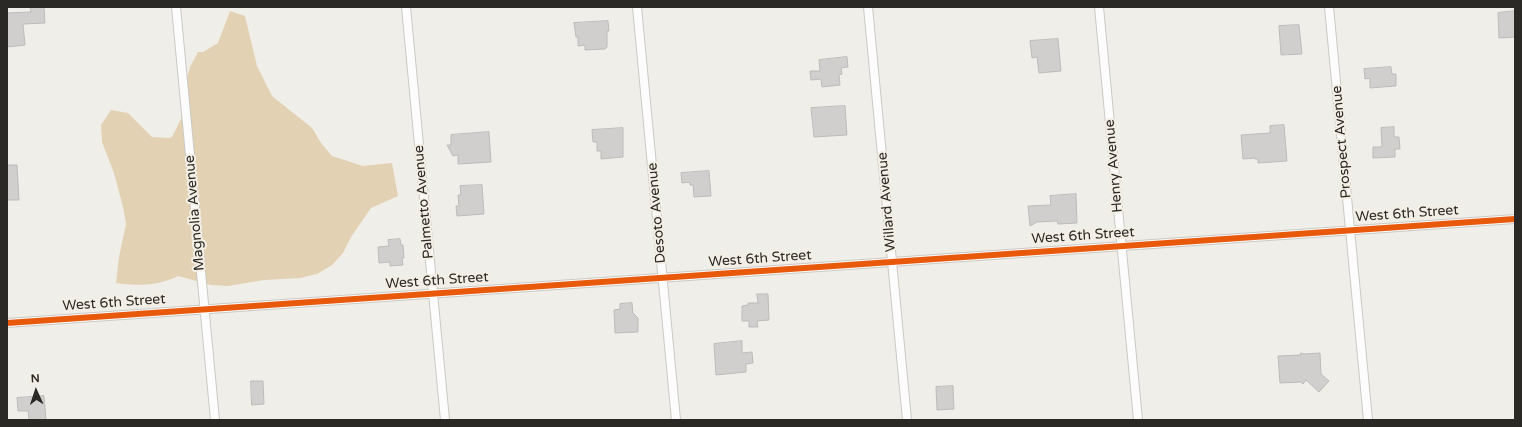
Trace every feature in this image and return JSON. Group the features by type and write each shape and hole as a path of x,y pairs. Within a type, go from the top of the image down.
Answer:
{"street":[{"name":"Magnolia Avenue","path":"176,7 215,420"},
{"name":"Palmetto Avenue","path":"406,7 445,420"},
{"name":"Desoto Avenue","path":"638,7 676,420"},
{"name":"Willard Avenue","path":"868,7 907,420"},
{"name":"Henry Avenue","path":"1099,7 1138,420"},
{"name":"Prospect Avenue","path":"1329,7 1368,420"},
{"name":"West 6th Street","path":"7,323 1515,219"}],"shaded area":[{"path":"230,11 245,16 257,66 272,96 312,128 321,143 332,156 363,166 392,163 398,196 371,208 351,237 343,253 332,265 317,274 300,278 264,280 228,286 211,285 178,276 163,282 147,284 132,285 116,283 119,257 126,224 114,173 102,142 101,125 111,110 128,113 152,137 172,137 181,119 186,83 190,67 198,52 203,52 218,43"}],"building":[{"path":"30,7 44,7 45,23 23,24 25,45 7,47 7,13 31,12"},
{"path":"1515,11 1515,37 1499,38 1498,13"},
{"path":"608,21 609,31 607,31 607,47 605,49 585,50 585,45 578,46 578,37 576,37 574,23"},
{"path":"1299,25 1302,54 1281,55 1279,26"},
{"path":"1058,39 1061,71 1039,73 1037,57 1032,58 1030,41"},
{"path":"847,57 848,67 841,68 842,74 839,75 840,85 822,87 821,79 811,80 810,71 820,71 819,60"},
{"path":"1391,67 1392,74 1396,74 1396,86 1370,88 1370,78 1365,79 1364,69"},
{"path":"845,106 847,135 814,137 811,108"},
{"path":"1284,125 1287,161 1258,163 1258,159 1255,158 1243,159 1241,135 1270,133 1270,126"},
{"path":"1394,127 1394,137 1399,137 1400,149 1395,149 1395,157 1373,158 1373,147 1382,147 1381,128"},
{"path":"623,128 623,157 601,159 601,151 597,151 597,142 593,142 592,130"},
{"path":"489,132 491,162 458,164 458,155 453,156 447,145 451,145 451,135"},
{"path":"7,165 17,165 19,200 7,200"},
{"path":"709,171 711,196 694,197 693,185 690,185 690,182 682,183 681,173"},
{"path":"482,185 484,214 457,216 456,206 459,206 458,195 461,195 460,186"},
{"path":"1076,194 1077,223 1058,224 1057,221 1037,222 1030,226 1028,206 1051,205 1050,196"},
{"path":"400,239 401,245 403,245 403,265 390,266 390,262 379,263 378,247 389,246 388,240"},
{"path":"757,294 768,294 769,320 757,321 758,327 749,327 749,321 742,321 742,306 748,305 748,303 758,303"},
{"path":"632,303 633,313 638,318 638,332 615,333 614,310 620,309 620,304"},
{"path":"742,341 742,353 752,352 753,363 746,364 746,372 716,375 714,344"},
{"path":"1301,353 1320,353 1321,374 1329,381 1319,392 1306,380 1303,384 1301,382 1280,383 1278,356 1300,355"},
{"path":"251,381 263,381 264,404 252,405"},
{"path":"953,386 954,409 937,410 936,387"},
{"path":"44,396 46,420 29,420 28,411 18,411 17,398"}],"cycle path":[{"path":"7,323 1515,219"}]}
